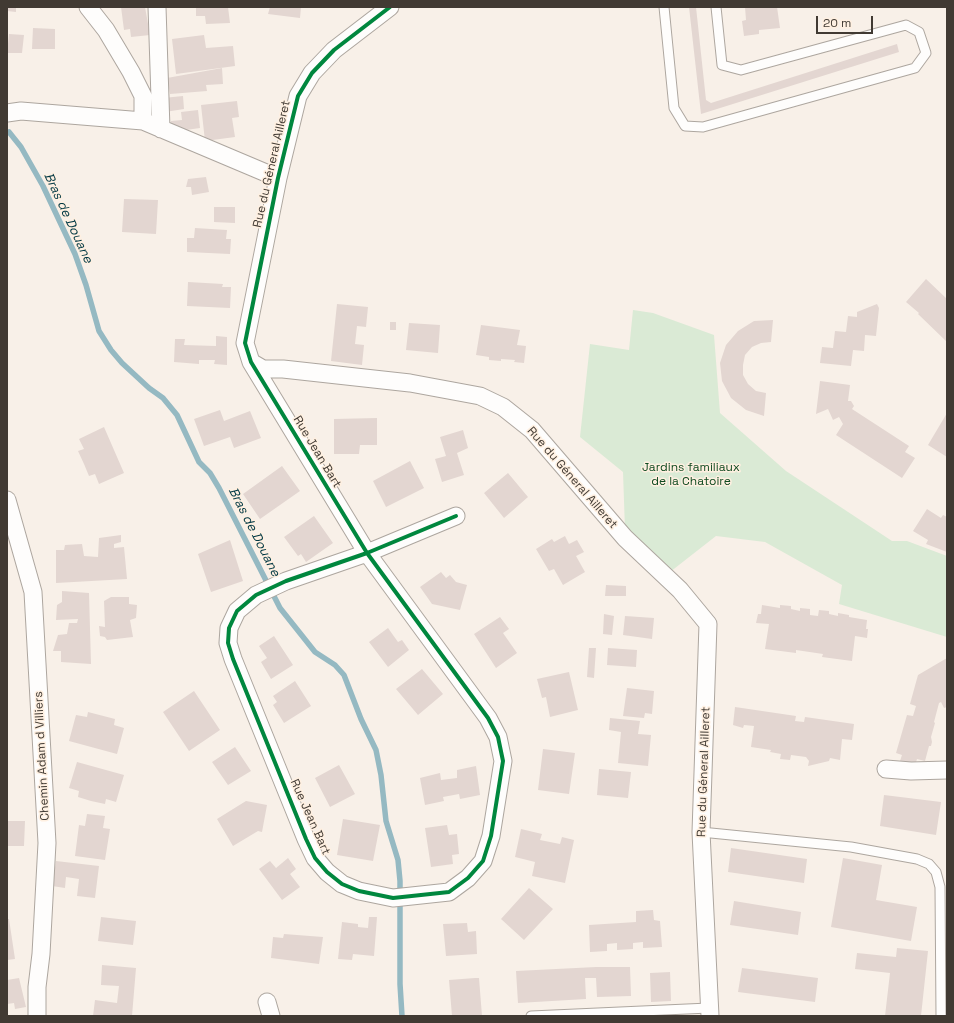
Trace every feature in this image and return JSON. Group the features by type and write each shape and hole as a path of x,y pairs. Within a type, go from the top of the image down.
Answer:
{"street":[{"path":"88,7 106,30 131,72 143,96 143,121"},
{"path":"157,7 161,129"},
{"name":"Rue du Géneral Ailleret","path":"390,7 334,50 312,73 298,96 278,178 245,343 251,362 263,369 283,369 410,383 480,396 503,407 532,430 625,538 680,590 708,624 702,832 709,1012"},
{"path":"7,113 21,111 143,121 278,178"},
{"name":"Rue Jean Bart","path":"251,362 367,553 488,718 498,737 503,761 492,836 483,861 468,878 449,892 393,898 359,891 342,884 327,872 315,858 306,840 233,659 228,643 229,628 237,611 256,595 286,581 367,553 456,516"},
{"name":"Chemin Adam d Villiers","path":"7,500 33,592 47,843 41,954 37,986 37,1016"},
{"path":"886,769 911,771 947,770"}],"lane":[{"path":"664,7 674,108 685,126 703,127 916,68 926,53 919,32 906,25 741,70 722,65 716,7"},
{"path":"702,832 851,847 917,859 929,864 936,872 940,887 941,1016"},
{"path":"531,1016 709,1012"}],"green space":[{"name":"Jardins familiaux de la Chatoire","path":"633,310 653,313 714,335 720,413 786,471 892,541 907,541 947,556 947,637 839,604 842,585 765,542 716,536 670,572 625,530 623,472 580,437 590,344 629,350"}],"building":[{"path":"7,7 16,7 16,12 7,11"},
{"path":"121,7 145,7 150,35 131,37 130,29 124,30"},
{"path":"196,7 228,7 230,23 206,24 205,16 196,16"},
{"path":"270,7 301,7 300,18 268,14"},
{"path":"689,7 696,7 706,100 711,103 897,44 899,52 701,114"},
{"path":"745,7 777,7 780,28 759,30 759,34 744,36 742,21 746,20"},
{"path":"33,28 55,29 55,49 32,49"},
{"path":"9,34 24,35 22,53 7,53"},
{"path":"204,35 206,48 233,46 235,66 176,74 172,39"},
{"path":"222,68 223,84 206,85 207,91 170,94 167,78"},
{"path":"183,96 184,109 165,112 163,98"},
{"path":"237,101 239,117 232,118 235,137 205,141 201,105"},
{"path":"198,110 200,128 172,132 171,121 182,120 181,112"},
{"path":"206,177 209,192 192,195 191,187 186,187 188,179"},
{"path":"124,199 158,200 156,234 122,232"},
{"path":"214,207 235,207 235,223 214,222"},
{"path":"195,228 227,230 226,239 231,239 230,254 187,252 187,238 194,238"},
{"path":"926,279 947,299 947,342 918,314 919,313 906,302"},
{"path":"188,282 223,284 222,287 231,287 230,308 187,306"},
{"path":"337,304 368,307 366,327 357,326 355,344 364,345 362,365 331,361"},
{"path":"877,304 879,308 876,336 865,335 864,351 853,350 851,366 820,363 822,347 833,348 835,331 846,332 848,316 857,317 857,312"},
{"path":"773,320 771,342 761,343 752,347 745,355 743,365 743,375 748,384 756,391 766,393 764,416 746,410 731,398 722,381 720,363 726,345 738,331 754,321"},
{"path":"390,322 396,322 396,330 390,330"},
{"path":"409,323 440,325 438,353 406,350"},
{"path":"481,325 520,330 517,345 526,346 524,363 514,362 515,360 489,360 489,357 476,355"},
{"path":"216,336 227,337 227,365 214,364 215,360 199,360 199,364 174,362 175,339 185,339 184,345 216,346"},
{"path":"820,381 850,385 848,401 851,401 854,406 852,409 909,446 905,452 915,458 902,478 836,435 843,424 839,417 833,420 828,409 816,414"},
{"path":"220,410 224,421 250,411 261,438 234,448 230,437 204,446 194,419"},
{"path":"947,413 947,457 928,445"},
{"path":"377,418 377,445 360,445 359,454 334,454 334,419"},
{"path":"104,427 124,473 99,484 95,474 89,476 78,451 84,449 79,439"},
{"path":"463,430 468,448 457,453 464,475 442,482 435,459 446,456 440,437"},
{"path":"410,461 424,488 386,507 373,481"},
{"path":"282,466 300,491 260,519 243,494"},
{"path":"508,473 528,497 504,518 484,493"},
{"path":"927,509 941,518 943,515 947,517 947,552 926,544 928,540 913,531"},
{"path":"314,516 333,543 306,562 301,554 298,556 284,537"},
{"path":"121,535 121,542 114,544 114,548 124,547 127,579 56,583 56,550 64,550 65,545 82,544 84,556 98,557 99,538"},
{"path":"565,536 569,544 577,540 584,552 576,556 585,572 563,585 554,569 549,571 536,549 552,539 554,542"},
{"path":"230,540 243,581 211,592 198,554"},
{"path":"441,572 446,578 450,575 456,582 467,585 460,610 432,604 420,587"},
{"path":"606,585 626,586 626,596 605,596"},
{"path":"62,591 89,593 91,664 61,662 61,651 53,651 58,635 67,634 69,623 77,623 78,619 56,620 57,605 62,602"},
{"path":"111,597 129,597 129,604 137,605 136,618 130,620 133,637 107,640 105,637 100,636 99,626 105,627 104,601"},
{"path":"762,605 780,608 780,605 791,606 791,609 800,611 800,608 810,609 810,615 818,616 819,610 829,611 829,614 838,616 838,613 849,615 849,617 867,620 867,638 855,636 852,661 822,657 823,654 796,650 796,653 765,649 769,624 756,623 758,614 761,614"},
{"path":"604,614 614,616 612,635 603,634"},
{"path":"625,616 654,618 652,639 623,635"},
{"path":"500,617 509,629 503,633 517,653 496,668 474,634"},
{"path":"388,628 398,642 402,640 409,650 388,667 369,642"},
{"path":"274,636 293,665 271,679 261,662 267,658 259,646"},
{"path":"589,648 596,648 594,678 587,677"},
{"path":"608,648 637,650 636,667 607,665"},
{"path":"947,658 947,707 944,708 941,702 939,703 931,737 932,742 931,746 929,746 925,761 917,759 915,766 900,761 902,755 896,753 907,715 913,716 916,706 910,704 918,675"},
{"path":"422,669 443,694 418,715 396,689"},
{"path":"569,672 578,710 550,717 546,697 542,698 537,679"},
{"path":"295,681 311,706 284,723 273,705 277,702 273,696"},
{"path":"627,688 654,691 652,714 645,713 644,718 623,716"},
{"path":"194,691 220,730 189,751 163,712"},
{"path":"735,707 796,716 795,721 804,722 805,717 854,724 852,740 842,739 840,760 830,758 829,761 808,766 809,761 806,757 791,755 790,760 780,759 781,754 770,752 771,750 751,747 754,726 744,725 743,728 733,725"},
{"path":"88,712 115,719 114,725 124,728 117,754 69,741 76,715 87,717"},
{"path":"610,718 640,721 638,734 651,735 648,766 618,763 621,732 609,730"},
{"path":"235,747 251,771 228,785 212,762"},
{"path":"543,749 575,753 569,794 538,790"},
{"path":"77,762 124,775 116,802 106,799 105,804 91,801 78,797 79,791 69,788"},
{"path":"339,765 355,794 330,807 315,778"},
{"path":"476,766 480,795 460,799 459,794 443,797 444,801 425,805 420,778 440,773 441,780 457,778 457,770"},
{"path":"599,769 631,772 628,798 597,795"},
{"path":"884,795 941,802 936,835 880,826"},
{"path":"246,801 267,805 262,832 258,831 233,846 217,819"},
{"path":"87,814 105,816 103,828 110,829 105,860 75,856 79,825 85,826"},
{"path":"343,819 380,825 373,861 337,855"},
{"path":"7,821 25,821 24,846 7,846"},
{"path":"447,825 449,835 457,834 459,854 452,855 453,864 431,867 425,828"},
{"path":"521,829 542,834 540,840 560,844 562,837 574,840 565,883 532,876 535,862 515,857"},
{"path":"731,848 807,859 804,883 728,872"},
{"path":"288,858 296,869 290,874 300,887 282,900 259,869 270,861 276,868"},
{"path":"843,858 882,865 876,900 917,907 911,941 831,927"},
{"path":"56,861 99,866 95,898 77,896 79,879 66,877 65,888 52,886"},
{"path":"529,888 553,909 524,940 501,919"},
{"path":"734,901 801,912 798,935 730,925"},
{"path":"653,910 654,920 660,921 662,947 643,948 643,942 633,943 633,949 617,950 617,943 607,944 607,951 590,952 589,925 636,922 636,911"},
{"path":"101,917 136,921 133,945 98,941"},
{"path":"369,917 377,917 374,956 353,954 352,960 338,959 342,922 358,924 358,927 368,928"},
{"path":"7,919 9,919 15,959 7,960"},
{"path":"467,923 468,932 476,931 477,954 446,956 443,924"},
{"path":"284,934 323,937 319,964 271,958 273,937 283,938"},
{"path":"897,948 928,951 921,1016 885,1016 890,973 855,969 857,953 896,957"},
{"path":"102,965 136,968 132,1016 93,1016 95,1000 117,1003 119,986 101,985"},
{"path":"630,967 631,996 597,997 596,978 585,978 586,999 518,1003 516,971"},
{"path":"742,968 818,978 815,1002 738,992"},
{"path":"670,972 671,1001 651,1002 650,973"},
{"path":"19,978 26,1007 15,1009 14,1003 7,1004 7,980"},
{"path":"479,978 482,1016 452,1016 449,980"}],"waterway":[{"name":"Bras de Douane","path":"9,132 21,147 43,186 75,254 86,285 99,331 111,350 122,363 149,388 163,398 177,415 199,462 210,473 219,488 280,608 315,652 335,665 344,675 361,719 376,750 381,775 386,821 398,860 400,881 400,984 402,1016"}],"cycle path":[{"path":"390,7 334,50 312,73 298,96 278,178 245,343 251,362 367,553 488,718 498,737 503,761 491,836 483,861 468,878 449,892 393,898 359,891 342,884 327,872 315,858 233,659 228,643 229,628 237,611 256,595 286,581 367,553 456,516"}]}
